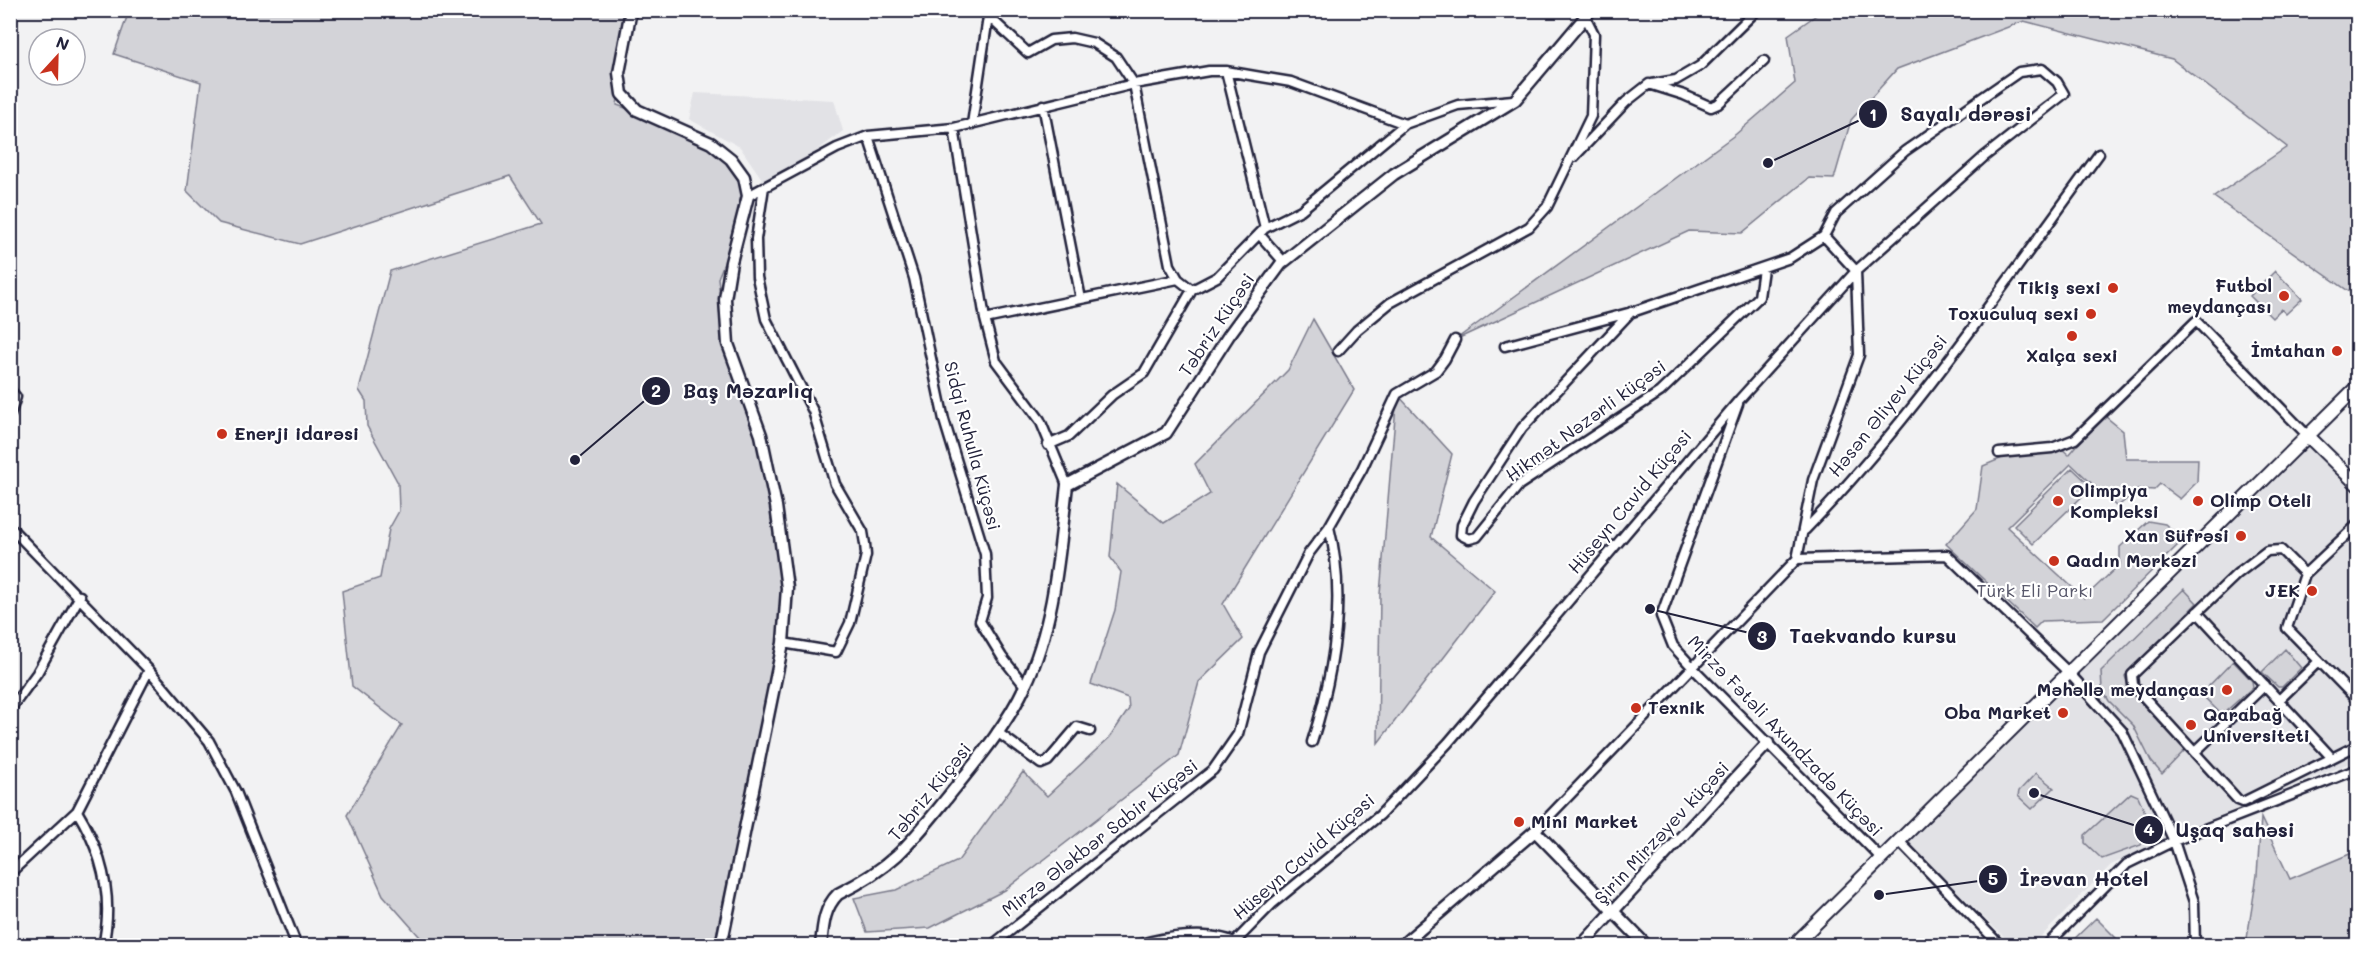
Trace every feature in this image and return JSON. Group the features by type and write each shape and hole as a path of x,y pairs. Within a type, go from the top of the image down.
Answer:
{"main road":[{"path":"1793,945 2358,386"},
{"path":"2308,436 2358,485"}],"street":[{"path":"631,10 619,73 622,94 637,110 711,142 731,159 744,177 748,196 731,262 727,290 728,344 761,435 776,506 787,588 783,643 721,945"},
{"path":"977,10 1028,53 1051,40 1072,38 1094,43 1116,57 1134,84 1170,265 1178,279 1192,290"},
{"path":"1571,160 1626,102 1649,84 1676,80 1700,66 1757,10"},
{"path":"1338,351 1357,330 1390,303 1529,227 1547,207 1591,116 1595,57 1594,34 1589,14"},
{"name":"Təbriz Küçəsi","path":"821,945 826,910 831,901 838,894 895,860 985,752 1025,686 1049,618 1067,485 1166,433 1229,335 1283,261 1394,174 1515,100 1589,14"},
{"path":"972,124 988,17"},
{"path":"1649,84 1684,94 1711,107 1718,104 1764,60"},
{"name":"Hikmət Nəzərli küçəsi","path":"1505,346 1632,312 1790,258 1824,236 1836,213 1905,151 2019,72 2042,69 2057,82 2064,94"},
{"path":"748,196 837,148 868,136 954,128 1134,84 1209,71 1226,71 1290,82 1405,124"},
{"path":"1226,71 1262,231 1283,261"},
{"name":"Hüseyn Cavid Küçəsi","path":"1234,944 1272,904 1380,815 1441,750 1740,399 1856,272 1984,156 2064,94"},
{"path":"1048,445 1069,436 1112,395 1144,373 1192,290 1216,277 1262,231 1301,210 1405,124 1458,105 1515,100"},
{"path":"1043,105 1081,299"},
{"path":"954,128 985,319 996,362 1040,420 1048,445 1067,485"},
{"name":"Sidqi Ruhulla Küçəsi","path":"868,136 914,278 944,420 985,554 987,598 980,621 1002,657 1025,686"},
{"name":"Həsən Əliyev Küçəsi","path":"1805,531 1829,506 1952,354 2099,154"},
{"path":"764,187 756,239 757,277 766,319 813,411 835,484 863,532 866,555 849,623 836,652 783,643"},
{"path":"1824,236 1856,272"},
{"name":"Hikmət Nəzərli küçəsi","path":"1632,312 1522,428 1474,501 1462,525 1461,535 1469,539 1477,537 1519,485 1660,392 1759,297 1763,268"},
{"name":"Həsən Əliyev Küçəsi","path":"1401,945 1535,831 1694,669 1797,559 1805,531 1813,480 1859,355 1856,272"},
{"path":"985,319 1178,279"},
{"path":"1999,453 2052,448 2075,439 2196,321 2308,436"},
{"name":"Mirzə Ələkbər Sabir Küçəsi","path":"991,945 1213,770 1238,734 1259,652 1309,554 1329,526 1362,469 1397,393 1436,370 1455,340"},
{"path":"10,390 15,398 10,415"},
{"name":"Mirzə Fətəli Axundzadə Küçəsi","path":"1740,399 1661,616 1673,646 1881,858"},
{"path":"2358,524 2305,574 2287,628 2358,701"},
{"path":"1312,742 1327,696 1340,585 1337,556 1329,526"},
{"path":"10,527 80,596 149,670 209,741 236,792 297,945"},
{"path":"2305,574 2281,550 2266,551 2197,612 2136,670 2131,679 2238,800 2243,802 2358,745"},
{"path":"1797,559 1947,555 2069,674 2122,731 2174,842 2194,902 2195,945"},
{"path":"10,710 37,673 80,596"},
{"path":"2197,612 2332,758"},
{"path":"2280,700 2318,662"},
{"path":"10,873 77,811 149,670"},
{"path":"2195,752 2265,685"},
{"path":"997,732 1041,764 1048,761 1077,727 1090,732"},
{"name":"Şirin Mirzəyev küçəsi","path":"1581,945 1768,743"},
{"path":"2046,945 2127,864 2174,842 2358,769"},
{"path":"77,811 93,837 104,872 107,908 103,945"},
{"path":"1535,831 1647,945"},
{"path":"1899,841 2001,945"},
{"path":"1137,945 1163,938 1204,938 1234,944"}],"shaded area":[{"path":"695,93 834,100 843,131 794,168 764,182 740,147 689,119"},
{"name":"Qarabağ Universiteti","path":"2307,446 2357,496 2357,760 2209,820 2111,865 2033,945 2012,945 1907,842"}],"green space":[{"path":"129,11 631,11 617,105 679,127 721,148 744,189 732,243 718,278 725,338 759,437 785,578 782,635 714,945 427,945 383,895 347,815 402,725 352,686 342,591 380,578 389,529 399,511 398,483 367,426 366,401 359,390 390,271 541,224 510,176 300,244 219,223 187,191 201,82 114,54"},
{"path":"1822,11 2357,11 2357,297 2214,197 2287,147 2172,59 2024,21 1897,69 1851,120 1834,179 1809,178 1742,233 1689,231 1455,340 1736,134 1795,83 1788,35"},
{"name":"Futbol meydançası","path":"2275,271 2302,299 2286,314 2281,309 2272,318 2250,296"},
{"path":"1313,319 1354,390 1223,604 1243,639 1199,682 1179,755 1005,890 930,928 867,932 854,898 896,890 958,861 1023,772 1047,796 1110,737 1129,709 1128,698 1091,684 1115,610 1121,572 1110,557 1117,484 1164,523 1210,494 1195,464 1288,370"},
{"path":"1397,394 1452,454 1431,537 1495,591 1378,743 1380,594"},
{"name":"Türk Eli Parkı","path":"2101,417 2106,417 2123,431 2126,459 2198,459 2197,482 2180,499 2160,484 2154,490 2139,489 2117,507 2071,464 2007,527 2084,598 2120,564 2120,547 2148,521 2165,524 2183,540 2103,619 2042,621 2035,628 1946,544 1977,509 1983,466 2014,453 2061,448 2069,455"},
{"name":"Olimpiya Kompleksi","path":"2072,468 2092,487 2033,544 2014,525"},
{"path":"2184,589 2197,603 2125,676 2130,692 2186,749 2162,774 2151,761 2133,725 2109,701 2102,689 2101,671"},
{"name":"Məhəllə meydançası","path":"2285,649 2301,668 2282,687 2278,687 2262,672"},
{"name":"Məhəllə meydançası","path":"2233,661 2252,681 2253,687 2225,712 2220,713 2201,694"},
{"path":"2036,773 2054,788 2032,809 2018,796 2019,791"},
{"path":"2131,793 2138,796 2150,824 2141,845 2102,859 2085,843 2085,835"},
{"path":"2261,818 2290,879 2357,851 2357,945 2246,945 2257,875"},
{"path":"2096,918 2123,945 2068,945"}],"place":[{"name":"Sayalı dərəsi","path":"1768,163"},
{"name":"Tikiş sexi","path":"2113,288"},
{"name":"Futbol meydançası","path":"2284,296"},
{"name":"Toxuculuq sexi","path":"2091,314"},
{"name":"Xalça sexi","path":"2072,336"},
{"name":"İmtahan","path":"2337,351"},
{"name":"Enerji idarəsi","path":"222,434"},
{"name":"Baş Məzarlıq","path":"575,460"},
{"name":"Olimpiya Kompleksi","path":"2058,501"},
{"name":"Olimp Oteli","path":"2198,501"},
{"name":"Xan Süfrəsi","path":"2241,536"},
{"name":"Qadın Mərkəzi","path":"2054,561"},
{"name":"JEK","path":"2312,591"},
{"name":"Taekvando kursu","path":"1650,609"},
{"name":"Məhəllə meydançası","path":"2227,690"},
{"name":"Texnik","path":"1636,708"},
{"name":"Oba Market","path":"2063,713"},
{"name":"Qarabağ Universiteti","path":"2191,725"},
{"name":"Uşaq sahəsi","path":"2034,793"},
{"name":"Mini Market","path":"1519,822"},
{"name":"İrəvan Hotel","path":"1879,895"}]}
